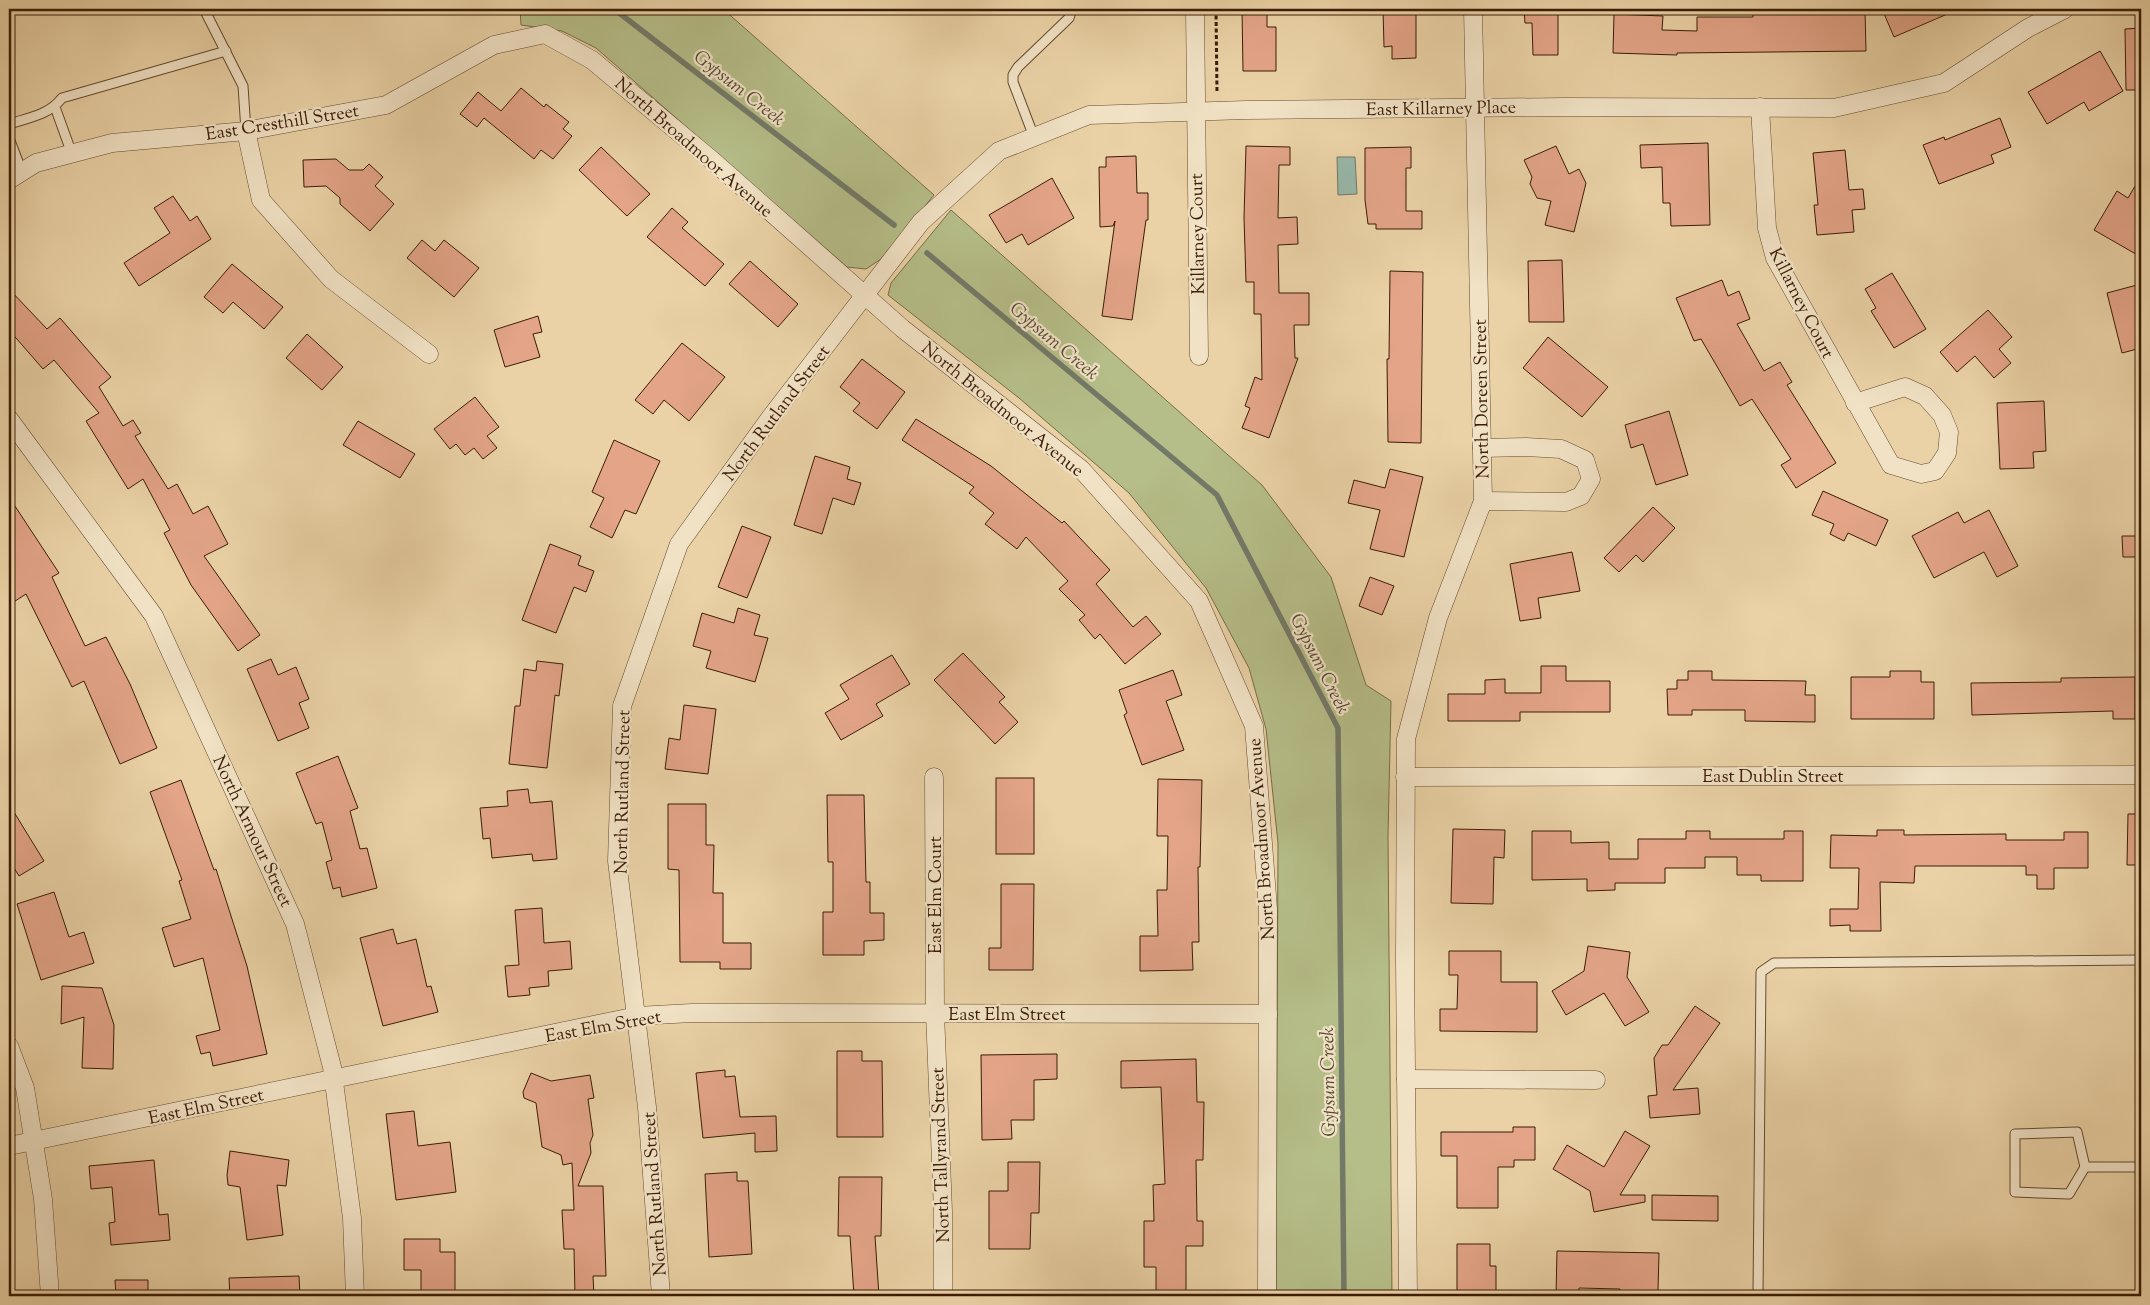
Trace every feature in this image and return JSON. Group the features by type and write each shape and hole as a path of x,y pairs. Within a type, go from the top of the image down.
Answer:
{"street":[{"name":"Killarney Court","path":"1195,9 1199,356"},
{"name":"North Doreen Street","path":"1405,777 1406,739 1438,618 1483,501 1473,9"},
{"name":"East Killarney Place","path":"865,296 921,222 999,151 1089,115 1218,111 1476,108 1834,108 1944,83 2028,28 2065,9"},
{"name":"East Cresthill Street","path":"15,176 36,163 112,143 246,132 386,105 494,45 546,34"},
{"name":"North Broadmoor Avenue","path":"546,34 592,60 713,161 903,328 1081,469 1199,602 1254,726 1268,909 1266,1296"},
{"name":"Killarney Court","path":"1760,107 1767,228 1775,258 1855,404 1891,465 1921,474 1936,471 1947,454 1949,432 1942,415 1925,396 1905,387 1855,404"},
{"path":"246,132 261,200 331,278 429,354"},
{"name":"North Rutland Street","path":"661,1296 647,1106 617,861 622,706 678,544 770,418 865,296"},
{"name":"North Armour Street","path":"9,419 154,616 295,924 333,1080 352,1218 355,1296"},
{"path":"1482,448 1526,447 1561,449 1585,460 1591,479 1581,496 1566,502 1483,501"},
{"name":"East Dublin Street","path":"1405,777 2141,776"},
{"name":"East Elm Court","path":"934,777 935,1014"},
{"path":"1405,777 1408,1296"},
{"name":"East Elm Street","path":"9,1146 637,1016 692,1013 1268,1014"},
{"name":"North Tallyrand Street","path":"935,1014 943,1210 943,1296"},
{"path":"9,1046 25,1088 34,1141 43,1199 50,1296"},
{"path":"1406,1079 1596,1080"}],"lane":[{"path":"204,9 244,86 246,132"},
{"path":"1034,137 1013,82 1013,75 1018,67 1069,18 1072,9"},
{"path":"9,124 55,107 62,98 226,51"},
{"path":"55,107 72,154"},
{"path":"9,138 15,176"},
{"path":"1758,1296 1761,972 1774,962 2141,960"},
{"path":"2077,1132 2085,1167 2068,1194 2015,1192 2015,1134 2077,1132"},
{"path":"2085,1167 2141,1167"}],"path":[{"path":"1216,9 1218,111"}],"green space":[{"path":"520,9 723,9 934,195 881,259 866,269 847,267 596,48 562,31 521,25"},
{"path":"951,210 1262,485 1331,577 1366,685 1391,701 1388,837 1392,1296 1276,1296 1278,843 1266,729 1249,668 1206,588 1129,493 1019,398 888,295 891,283"}],"shaded area":[{"path":"1337,157 1355,157 1357,194 1338,195"}],"building":[{"path":"1242,9 1267,9 1267,27 1276,27 1276,71 1243,71"},
{"path":"1383,9 1416,9 1416,58 1392,59 1392,46 1384,47"},
{"path":"1524,9 1558,9 1558,55 1533,55 1532,23 1525,23"},
{"path":"1753,9 1865,9 1866,51 1677,53 1677,55 1613,53 1614,14 1663,16 1662,30 1697,31 1697,17 1753,17"},
{"path":"1882,9 1959,9 1894,37"},
{"path":"2141,28 2141,90 2126,90 2125,29"},
{"path":"2100,51 2123,91 2089,111 2084,102 2047,124 2028,92"},
{"path":"521,88 544,107 546,104 569,122 563,129 572,136 553,159 541,150 534,159 484,118 477,127 460,114 478,92 501,111"},
{"path":"2000,118 2011,147 1991,155 1994,163 1939,184 1923,145 1944,137 1945,140"},
{"path":"1708,143 1710,225 1671,226 1670,203 1663,203 1662,167 1641,168 1640,145"},
{"path":"1246,146 1290,147 1290,165 1279,165 1278,218 1297,217 1298,244 1278,245 1279,293 1309,293 1309,325 1294,325 1295,358 1298,358 1269,438 1242,428 1250,408 1245,406 1255,377 1262,380 1261,314 1254,314 1254,282 1246,282 1244,218"},
{"path":"1556,146 1569,174 1579,169 1586,183 1574,232 1545,225 1551,201 1537,198 1530,184 1532,177 1524,160"},
{"path":"601,147 650,194 627,216 579,170"},
{"path":"1411,147 1411,168 1406,168 1406,211 1422,211 1422,229 1376,229 1376,224 1368,224 1365,200 1365,148"},
{"path":"1845,150 1849,190 1863,189 1865,209 1852,210 1854,232 1817,235 1814,205 1818,205 1813,153"},
{"path":"1136,156 1137,193 1148,193 1148,220 1146,220 1132,320 1102,316 1115,221 1113,226 1100,227 1099,167 1106,167 1106,157"},
{"path":"336,159 349,170 363,170 369,164 383,177 375,186 394,204 370,231 340,204 340,198 326,186 304,187 303,160"},
{"path":"2141,176 2141,257 2094,230 2117,191 2128,198"},
{"path":"1052,178 1074,218 1028,245 1022,234 1006,243 989,215"},
{"path":"173,196 190,221 197,216 211,239 139,286 124,263 170,233 154,208"},
{"path":"672,208 688,222 682,228 724,264 705,286 647,237"},
{"path":"422,240 435,251 444,240 479,268 454,297 407,258"},
{"path":"1562,260 1564,322 1529,322 1528,261"},
{"path":"750,261 798,304 778,327 729,284"},
{"path":"232,264 283,307 264,329 233,302 223,313 204,297"},
{"path":"1390,271 1423,272 1421,443 1388,442 1387,359 1389,359"},
{"path":"1892,273 1926,329 1894,348 1871,311 1876,308 1865,289"},
{"path":"1722,280 1728,296 1739,291 1750,319 1737,324 1764,371 1780,362 1792,382 1787,385 1836,463 1796,488 1781,465 1791,459 1752,399 1740,406 1701,339 1694,341 1676,298"},
{"path":"2137,285 2141,302 2141,348 2122,353 2107,293"},
{"path":"9,289 47,329 60,318 111,377 99,387 123,426 133,420 141,433 135,436 168,489 177,484 193,514 208,506 228,544 204,556 260,635 238,651 191,585 164,533 170,530 143,479 128,489 86,421 99,413 54,360 43,369 9,330"},
{"path":"1988,310 2012,337 1999,349 2011,363 1994,378 1975,356 1957,372 1940,352"},
{"path":"538,316 542,332 533,334 540,357 505,367 494,330"},
{"path":"307,334 343,367 322,390 286,358"},
{"path":"1548,337 1608,387 1582,417 1523,368"},
{"path":"682,343 725,377 689,421 664,400 653,414 635,400"},
{"path":"862,359 905,392 877,429 853,411 860,403 840,387"},
{"path":"475,397 499,427 487,436 497,448 483,459 474,448 465,455 456,444 450,449 434,429"},
{"path":"2044,401 2046,451 2033,452 2034,468 2000,469 1997,403"},
{"path":"1669,411 1688,475 1656,485 1643,444 1631,448 1625,425"},
{"path":"916,419 991,466 1062,523 1064,521 1110,570 1096,584 1133,627 1146,616 1161,634 1125,664 1100,634 1095,639 1079,620 1085,615 1059,589 1068,581 1026,537 1017,549 985,524 994,513 969,493 974,487 902,440"},
{"path":"358,421 415,454 400,478 343,445"},
{"path":"614,440 660,461 636,514 625,510 612,538 590,527 604,498 592,492"},
{"path":"815,456 850,467 847,479 861,483 854,505 833,498 822,534 794,525"},
{"path":"1390,469 1423,477 1404,557 1370,549 1380,510 1348,503 1354,480 1385,488"},
{"path":"1823,491 1888,520 1876,546 1848,533 1844,541 1830,534 1834,524 1812,515"},
{"path":"9,497 59,573 52,577 85,646 106,637 130,684 157,748 120,764 84,681 72,687 26,594 9,605"},
{"path":"1653,507 1675,528 1643,562 1636,555 1619,572 1604,558"},
{"path":"1989,510 2018,566 1997,577 1984,552 1934,578 1912,536 1958,512 1964,523"},
{"path":"742,526 771,537 747,598 718,587"},
{"path":"2122,536 2141,536 2141,557 2123,557"},
{"path":"550,544 581,556 578,565 594,571 586,592 574,587 556,633 522,620"},
{"path":"1572,552 1580,591 1538,598 1541,618 1520,621 1510,564"},
{"path":"1370,577 1394,586 1382,615 1359,606"},
{"path":"738,608 760,615 754,635 768,638 755,682 706,668 711,651 693,646 702,613 734,623"},
{"path":"963,653 1005,697 999,702 1018,722 995,744 934,680"},
{"path":"892,655 910,684 876,704 883,716 841,740 825,713 849,699 840,685"},
{"path":"271,659 278,675 296,667 309,699 299,703 309,728 278,741 247,669"},
{"path":"537,661 563,664 559,696 555,695 547,768 509,764 515,706 520,706 524,669 536,671"},
{"path":"1541,666 1566,666 1566,681 1610,681 1610,712 1520,712 1520,721 1448,721 1448,694 1485,694 1485,680 1505,679 1505,693 1541,693"},
{"path":"1173,670 1182,695 1166,701 1184,750 1142,765 1124,715 1127,713 1119,690"},
{"path":"1688,671 1712,671 1712,680 1806,681 1805,695 1815,695 1815,722 1745,721 1745,710 1692,710 1692,715 1668,715 1667,689 1677,689 1677,680 1688,680"},
{"path":"1890,671 1921,671 1921,682 1934,682 1934,719 1851,719 1851,677 1890,677"},
{"path":"2135,677 2135,719 2113,719 2113,711 1972,715 1971,683 2061,682 2061,678"},
{"path":"684,705 716,709 708,774 665,769 669,738 680,740"},
{"path":"338,756 358,808 350,811 360,849 367,848 377,888 342,897 340,887 333,889 326,862 332,860 322,822 316,824 296,773"},
{"path":"996,778 1034,778 1034,854 996,854"},
{"path":"1158,779 1202,780 1200,867 1198,867 1199,942 1192,942 1193,970 1140,971 1140,936 1158,936 1157,890 1167,890 1168,836 1157,836"},
{"path":"181,780 214,870 216,869 247,966 267,1054 213,1066 210,1052 201,1054 196,1036 220,1030 203,958 174,967 162,928 191,919 179,881 182,880 150,792"},
{"path":"528,789 530,803 552,801 557,859 533,861 532,854 492,858 490,838 483,839 480,808 508,806 507,791"},
{"path":"827,795 864,795 866,882 870,882 870,913 884,913 884,940 864,941 864,955 823,955 823,912 833,912 833,862 828,862"},
{"path":"9,804 44,861 19,876 9,860"},
{"path":"668,804 706,804 706,845 714,845 713,893 723,893 723,943 751,943 751,969 720,969 720,962 680,962 679,870 668,869"},
{"path":"2128,814 2141,814 2141,865 2127,865"},
{"path":"1453,829 1505,830 1504,858 1494,857 1493,904 1451,903"},
{"path":"1877,830 1904,830 1904,835 2006,834 2006,840 2064,840 2064,832 2088,832 2088,868 2054,868 2054,889 2037,889 2037,875 2026,875 2026,866 1915,866 1914,883 1880,882 1881,931 1850,931 1850,925 1830,926 1830,909 1858,909 1859,868 1830,868 1831,835 1877,836"},
{"path":"1532,831 1571,831 1571,843 1609,842 1609,859 1638,859 1638,839 1686,839 1686,831 1710,831 1710,839 1784,839 1784,831 1803,831 1803,881 1761,881 1761,875 1737,875 1737,857 1705,857 1705,868 1665,868 1665,883 1615,883 1615,890 1587,891 1587,879 1532,880"},
{"path":"1001,884 1034,884 1033,970 989,970 989,948 1001,948"},
{"path":"54,892 69,937 84,932 94,963 41,980 17,904"},
{"path":"542,908 544,943 570,941 572,969 548,971 549,986 529,988 530,995 508,997 505,966 519,965 515,910"},
{"path":"393,929 397,944 416,939 427,987 431,986 438,1012 383,1026 360,938"},
{"path":"1588,946 1630,952 1627,977 1649,1012 1625,1026 1604,993 1566,1015 1552,991 1584,971"},
{"path":"1449,951 1501,951 1501,982 1537,982 1537,1032 1440,1031 1440,1009 1457,1009 1458,975 1449,975"},
{"path":"62,986 102,988 114,1025 113,1069 82,1068 84,1017 61,1024"},
{"path":"1695,1006 1720,1023 1673,1090 1698,1088 1700,1114 1650,1118 1648,1096 1657,1095 1654,1058 1662,1045 1668,1045"},
{"path":"837,1051 862,1051 862,1061 882,1061 883,1137 837,1137"},
{"path":"1057,1054 1057,1079 1034,1080 1034,1120 1011,1120 1012,1139 982,1140 981,1055"},
{"path":"1196,1059 1197,1102 1204,1102 1203,1160 1196,1160 1197,1221 1203,1221 1203,1246 1186,1246 1186,1293 1156,1293 1156,1267 1144,1267 1144,1221 1154,1221 1153,1185 1165,1184 1161,1087 1121,1088 1121,1061"},
{"path":"725,1070 725,1077 735,1076 740,1117 776,1116 777,1151 755,1152 755,1133 703,1138 696,1073"},
{"path":"531,1073 551,1081 590,1075 594,1098 588,1099 593,1135 590,1143 591,1153 578,1186 603,1186 606,1276 593,1276 594,1296 575,1296 574,1249 564,1249 562,1210 574,1210 572,1163 563,1165 561,1155 542,1147 536,1103 524,1098 523,1092"},
{"path":"414,1111 418,1146 450,1142 456,1192 396,1200 386,1114"},
{"path":"1513,1127 1535,1127 1535,1160 1514,1160 1514,1167 1498,1167 1498,1208 1457,1208 1457,1156 1441,1156 1441,1132 1513,1132"},
{"path":"1625,1131 1650,1146 1620,1195 1645,1195 1645,1202 1594,1212 1590,1191 1553,1169 1567,1145 1604,1167"},
{"path":"230,1151 289,1160 286,1186 277,1185 283,1235 247,1240 240,1187 228,1185 227,1175"},
{"path":"154,1160 159,1215 168,1214 170,1240 111,1245 109,1223 115,1222 112,1187 91,1189 89,1166"},
{"path":"1008,1162 1040,1162 1039,1213 1031,1213 1030,1249 989,1249 989,1191 1008,1191"},
{"path":"737,1172 737,1181 748,1181 752,1254 709,1257 705,1174"},
{"path":"839,1177 882,1177 881,1236 875,1236 879,1296 854,1296 850,1236 838,1236"},
{"path":"1652,1195 1718,1196 1718,1221 1652,1220"},
{"path":"404,1239 440,1239 440,1252 455,1252 455,1296 421,1296 421,1270 404,1270"},
{"path":"1457,1244 1490,1244 1490,1266 1496,1266 1496,1296 1457,1296"},
{"path":"1557,1251 1659,1253 1658,1291 1640,1291 1640,1296 1620,1296 1620,1289 1579,1288 1579,1296 1556,1296"},
{"path":"299,1276 300,1296 230,1296 229,1278"},
{"path":"115,1280 148,1280 148,1296 116,1296"}],"waterway":[{"name":"Gypsum Creek","path":"614,9 894,225"},
{"name":"Gypsum Creek","path":"927,253 1217,495 1338,728 1344,1296"}]}
